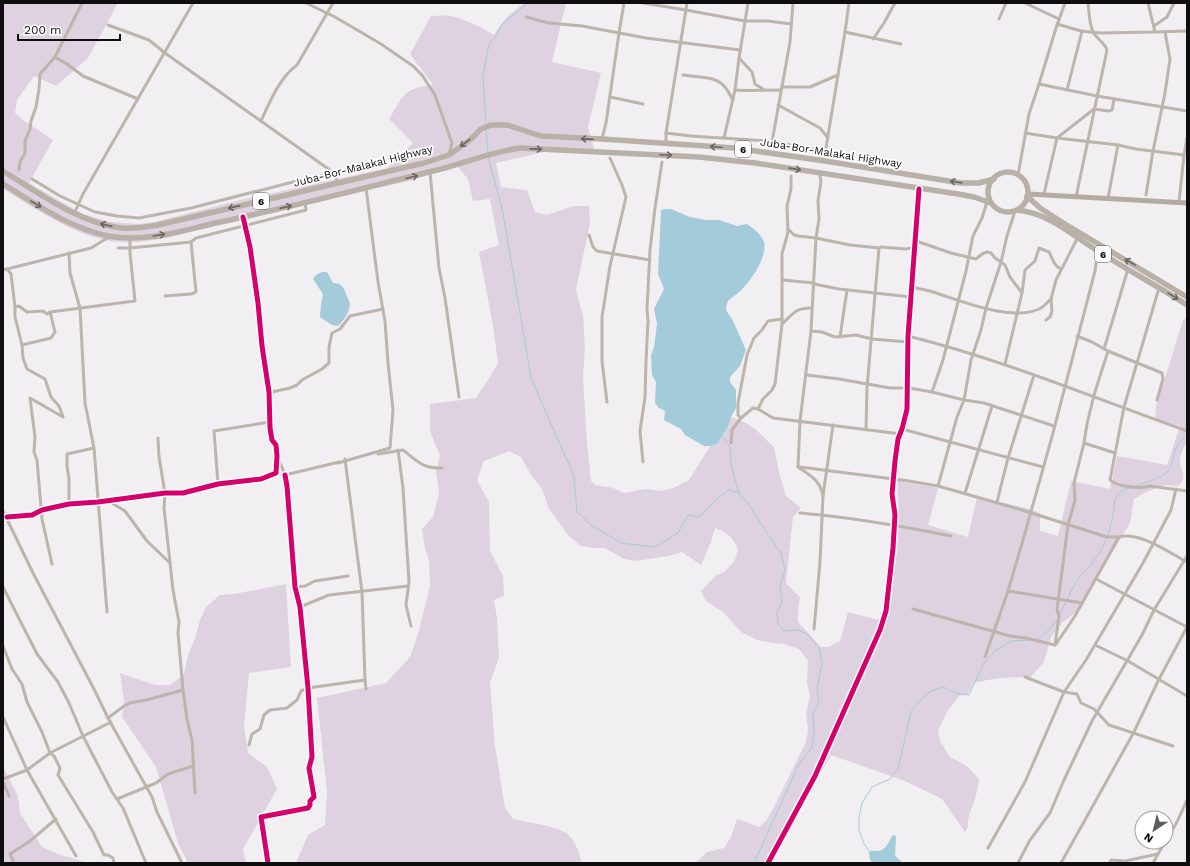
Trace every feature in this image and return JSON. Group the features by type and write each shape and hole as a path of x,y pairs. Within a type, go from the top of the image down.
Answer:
{"highway":[{"name":"Juba-Bor-Malakal Highway","path":"3,171 74,214 111,226 123,228 158,225 424,163 449,155 470,140 481,129 491,125 507,126 541,136 735,148 782,154 961,183 979,183 994,179 1003,173 1018,175"},
{"name":"Juba-Bor-Malakal Highway","path":"3,184 66,221 84,229 110,236 130,238 161,235 305,203 430,172 498,152 520,148 699,157 819,172 963,195 989,202 1002,211 1016,210 1036,214 1047,218 1187,305"},
{"name":"6","path":"1018,175 1026,185 1028,195 1040,208 1187,297"},
{"path":"989,202 989,190 994,179"},
{"path":"1016,210 1024,204 1028,195"}],"main road":[{"path":"1028,195 1044,194 1187,203"}],"street":[{"path":"19,170 20,162 25,153 25,141 36,107 40,74 55,57 82,3"},
{"path":"74,214 86,188 193,3"},
{"path":"306,3 327,13 381,44 413,66 422,75 435,96 452,143 449,155"},
{"path":"261,121 276,90 287,73 297,66 333,3"},
{"path":"602,139 624,3"},
{"path":"643,3 745,21 768,21 791,24"},
{"path":"666,143 666,133 687,3"},
{"path":"724,138 735,90 738,58 748,3"},
{"path":"772,142 790,42 793,3"},
{"path":"666,133 772,142 822,151 826,148 828,138 849,3"},
{"path":"873,39 895,3"},
{"path":"999,19 1006,3"},
{"path":"1025,3 1059,19"},
{"path":"1018,175 1024,133 1029,114 1065,3"},
{"path":"1076,197 1107,48 1093,32 1089,16 1088,3"},
{"path":"1148,3 1155,32"},
{"path":"1154,26 1167,17 1174,3"},
{"path":"526,17 681,43 740,50"},
{"path":"1057,24 1082,31 1114,33 1187,30"},
{"path":"108,26 149,40 165,53 334,173 338,183"},
{"path":"1067,90 1082,31"},
{"path":"845,32 901,44"},
{"path":"1146,195 1170,59 1165,32"},
{"path":"55,57 83,76 138,99"},
{"path":"738,58 752,72 755,84 765,90"},
{"path":"682,75 703,78 721,83 733,100"},
{"path":"735,90 748,91 810,87 838,75"},
{"path":"1039,84 1096,96 1187,111"},
{"path":"610,97 643,104"},
{"path":"1044,194 1057,138 1094,108 1110,111 1112,110 1114,99"},
{"path":"778,105 820,128 828,138"},
{"path":"1024,133 1184,155"},
{"path":"1179,202 1187,138"},
{"path":"1108,198 1118,145"},
{"path":"607,402 602,361 602,317 607,279 626,197 610,158"},
{"path":"643,462 640,431 645,397 648,321 647,309 650,260 653,222 662,162"},
{"path":"32,179 60,196 95,212 139,218 190,208 334,173 378,164"},
{"path":"430,172 439,268 446,298 458,397"},
{"path":"798,467 800,421 807,375 811,331 816,238 820,219 818,201 821,181 819,172"},
{"path":"758,409 763,399 774,387 782,324 782,254 788,234 787,206 791,176"},
{"path":"338,463 390,448 393,410 383,309 366,188"},
{"path":"768,863 815,776 880,630 886,611 895,515 892,494 893,480 897,446 907,409 909,388 908,336 919,189"},
{"path":"932,392 947,345 969,258 973,236 989,202"},
{"path":"118,248 191,242 196,238 246,226 273,217 306,210 305,203"},
{"path":"938,486 957,417 964,400 973,354 986,308 1016,210"},
{"path":"7,517 32,516 42,510 69,504 98,502 165,493 183,493 218,484 262,479 276,473 276,445 272,440 270,428 269,392 262,346 258,303 246,226 243,217"},
{"path":"788,229 794,234 850,245 879,248 915,248"},
{"path":"590,235 592,245 595,250 650,260"},
{"path":"5,269 91,248 110,236"},
{"path":"1046,320 1050,317 1052,311 1051,299 1056,280 1078,237"},
{"path":"15,308 19,306 27,312 42,311 47,314 50,312 135,301 130,238"},
{"path":"916,241 933,248 969,258 976,259 986,252 991,253 1005,265 1010,277 1022,293"},
{"path":"165,296 191,294 196,292 191,242"},
{"path":"866,429 868,384 879,248"},
{"path":"1005,364 1022,293 1025,270 1036,261 1039,248 1049,252 1052,261 1061,269"},
{"path":"985,657 1008,591 1043,467 1078,336 1098,251"},
{"path":"69,253 70,273 80,308 85,403 94,448 107,612"},
{"path":"5,269 12,274 15,317 22,344 23,358 27,369 45,378 51,397 59,406 64,417 30,398 35,437 34,452 37,460 42,519 52,564"},
{"path":"1104,349 1128,269"},
{"path":"783,280 814,283 847,290 910,298"},
{"path":"912,287 1002,312 1024,313 1042,308 1051,299"},
{"path":"1159,288 1124,407 1110,480 1111,482 1133,487 1145,488 1150,486 1187,491"},
{"path":"840,337 847,290"},
{"path":"782,324 797,310 801,308 812,308"},
{"path":"270,395 272,392 297,385 302,380 329,364 329,347 332,332 340,329 350,316 383,309"},
{"path":"22,344 51,338 55,332 50,312"},
{"path":"741,418 737,410 745,373 745,362 751,344 768,321 782,319"},
{"path":"811,331 840,337 856,335 872,339 908,342"},
{"path":"908,336 947,345 1005,364 1187,431"},
{"path":"1078,336 1108,351 1163,374 1157,400"},
{"path":"1055,646 1059,616 1057,609 1068,525 1075,500 1074,482 1094,396 1108,351"},
{"path":"997,502 1008,458 1034,374"},
{"path":"807,375 890,388 909,388 932,392 964,400 984,403 1022,414 1054,426"},
{"path":"965,493 992,406"},
{"path":"731,443 732,430 741,418 751,409 758,409 774,418 901,434"},
{"path":"218,484 214,431 270,422"},
{"path":"814,629 820,562 823,496 833,425"},
{"path":"902,429 1043,467"},
{"path":"158,438 159,457 165,493 164,508 173,590 179,622 178,633 182,690 192,740 195,793"},
{"path":"1084,443 1115,453"},
{"path":"69,504 67,454 94,448"},
{"path":"284,475 333,464 345,459 398,450 404,450 421,464 431,468 442,468"},
{"path":"398,450 403,488 408,586 406,605 411,626"},
{"path":"268,863 261,817 308,808 310,801 314,797 309,768 312,750 308,688 300,607 295,587 288,493 284,475 277,456"},
{"path":"345,459 362,592 366,689"},
{"path":"798,467 938,486 997,502 1107,537 1120,537 1127,535 1153,544 1186,561"},
{"path":"798,467 810,475 820,485 823,496"},
{"path":"988,848 1025,782 1064,692 1086,660 1125,595 1171,510 1176,489"},
{"path":"106,500 125,511 135,527 147,541 170,563"},
{"path":"3,512 7,517 16,541 32,573 94,688 108,718 147,786 157,812 182,863"},
{"path":"800,513 911,528 951,536"},
{"path":"1055,646 1075,616 1120,537"},
{"path":"1018,863 1030,840 1050,814 1086,734 1128,661 1154,610 1186,561 1187,556"},
{"path":"295,587 306,586 315,581 348,576"},
{"path":"1061,863 1134,732 1159,679 1187,627 1096,579"},
{"path":"300,607 329,595 408,586"},
{"path":"3,587 36,654 58,682 69,703 83,736 112,792 123,808 146,863"},
{"path":"1008,591 1059,598 1082,603"},
{"path":"913,609 993,632 1045,642 1055,646"},
{"path":"1095,645 1128,661 1187,696"},
{"path":"3,646 12,669 22,684 27,702 42,732 50,754 54,756 60,768 58,775 62,784 93,832 104,855 108,855 113,858 114,863"},
{"path":"1025,678 1064,692 1077,694 1081,703 1098,712 1109,725 1134,732 1156,742 1173,746"},
{"path":"249,745 252,734 260,728 264,715 270,710 287,708 297,700 300,691 308,688 365,680"},
{"path":"108,718 130,703 182,690"},
{"path":"3,717 27,770 76,856"},
{"path":"3,779 27,770 50,754 111,722"},
{"path":"117,799 156,783 168,774 193,766"},
{"path":"3,782 9,796"},
{"path":"1174,827 1187,800"},
{"path":"14,863 10,854 30,841 56,819"},
{"path":"1153,863 1160,850"},
{"path":"1109,863 1111,860 1125,861 1158,854"}],"shaded area":[{"path":"3,3 118,3 88,58 56,86 34,76 17,100 15,113 53,140 29,183 83,214 111,222 137,224 154,222 240,200 388,168 413,143 389,119 405,94 416,88 433,85 410,54 431,16 456,17 494,35 508,16 524,3 566,3 552,62 601,73 588,127 595,153 544,152 496,163 501,187 527,190 535,212 547,215 573,206 589,206 590,223 576,290 583,316 585,347 583,377 591,481 596,485 613,488 624,493 645,489 662,491 673,488 689,480 710,446 717,444 728,427 731,417 750,425 774,447 786,496 801,508 793,517 786,583 800,597 798,622 821,647 828,647 840,641 848,612 886,622 898,540 898,481 938,488 928,525 968,537 977,497 1026,508 1040,513 1040,531 1058,536 1071,481 1110,489 1117,456 1167,465 1180,426 1155,420 1156,407 1183,320 1187,318 1187,445 1185,445 1180,460 1183,479 1178,486 1165,485 1146,492 1134,499 1130,523 1076,612 1062,623 1051,637 1044,662 1031,677 1002,678 974,683 968,694 959,696 947,712 938,730 940,741 950,757 967,766 979,779 976,796 969,816 968,827 965,832 942,799 905,781 831,755 769,863 695,863 707,852 724,848 731,837 737,819 760,827 766,821 774,807 806,742 808,731 806,713 810,697 807,683 808,661 799,649 784,644 757,640 741,632 723,612 706,601 701,591 715,576 724,572 734,562 738,550 732,539 727,534 715,528 711,542 701,565 682,552 668,556 636,561 624,559 605,548 581,546 568,535 549,509 542,489 531,475 521,457 509,451 484,461 477,480 489,502 490,551 503,576 504,596 494,600 497,618 499,658 490,683 495,746 505,808 513,819 548,826 566,833 574,843 582,863 296,863 308,835 325,825 327,792 317,698 386,683 410,657 418,634 430,586 429,561 422,529 433,517 439,494 436,472 440,456 430,431 430,404 476,398 498,363 493,326 479,252 499,245 490,199 473,201 468,179 458,167 408,181 154,240 120,242 104,240 74,229 59,222 3,189"},
{"path":"286,584 291,667 249,673 244,725 248,753 267,767 277,789 243,849 246,863 187,863 178,843 156,767 122,717 124,701 120,673 155,685 170,685 184,674 188,655 206,607 220,595 234,594"},
{"path":"3,767 18,796 20,813 42,847 58,854 88,863 3,863"}],"water":[{"path":"671,209 690,217 706,220 719,220 737,226 747,224 759,234 764,242 763,255 757,270 742,289 727,303 726,310 732,319 746,350 740,366 730,377 730,382 736,390 736,408 728,427 717,444 710,446 704,446 685,435 681,429 664,420 665,411 659,408 655,403 656,382 652,375 651,355 654,347 657,324 654,309 664,289 658,274 661,210"},
{"path":"322,272 327,272 333,283 340,284 343,287 350,303 346,316 338,326 332,325 320,317 323,294 313,279 316,275"},
{"path":"893,835 896,836 895,856 903,863 873,863 870,860 869,852 882,850 888,844"}],"waterway":[{"path":"486,125 483,76 489,44 495,38 503,23 528,3"},
{"path":"486,130 488,153"},
{"path":"488,156 503,213 531,378 574,476 577,512 591,525 621,543 655,547 678,533 688,515 699,517 728,490 739,493 750,506 781,553 785,570 780,586 782,601 777,613 778,623 784,631 798,630 807,634 819,648 822,663 817,689 819,703 813,713 814,731 812,748 800,762 754,863"},
{"path":"1136,486 1165,474 1170,469 1176,448 1187,435"},
{"path":"723,437 730,447 731,465 739,493"},
{"path":"1060,614 1076,582 1100,552 1109,531 1116,498 1122,491 1129,488"},
{"path":"1038,639 1049,630 1058,619"},
{"path":"870,852 864,844 859,830 859,818 862,803 872,787 890,779 898,769 911,712 919,701 931,691 943,687 956,693 969,695 984,663 996,650 1012,641 1031,640"}],"cycle path":[{"path":"768,863 815,776 880,630 886,611 895,515 892,494 895,461 898,439 907,409 908,336 919,189"},
{"path":"7,517 32,515 42,510 69,504 98,502 165,493 183,493 218,484 261,479 276,473 276,445 272,440 270,428 269,392 262,346 258,303 250,247 243,217"},
{"path":"268,863 261,817 308,808 310,801 314,797 309,768 312,757 308,688 300,607 295,587 285,475"}]}
